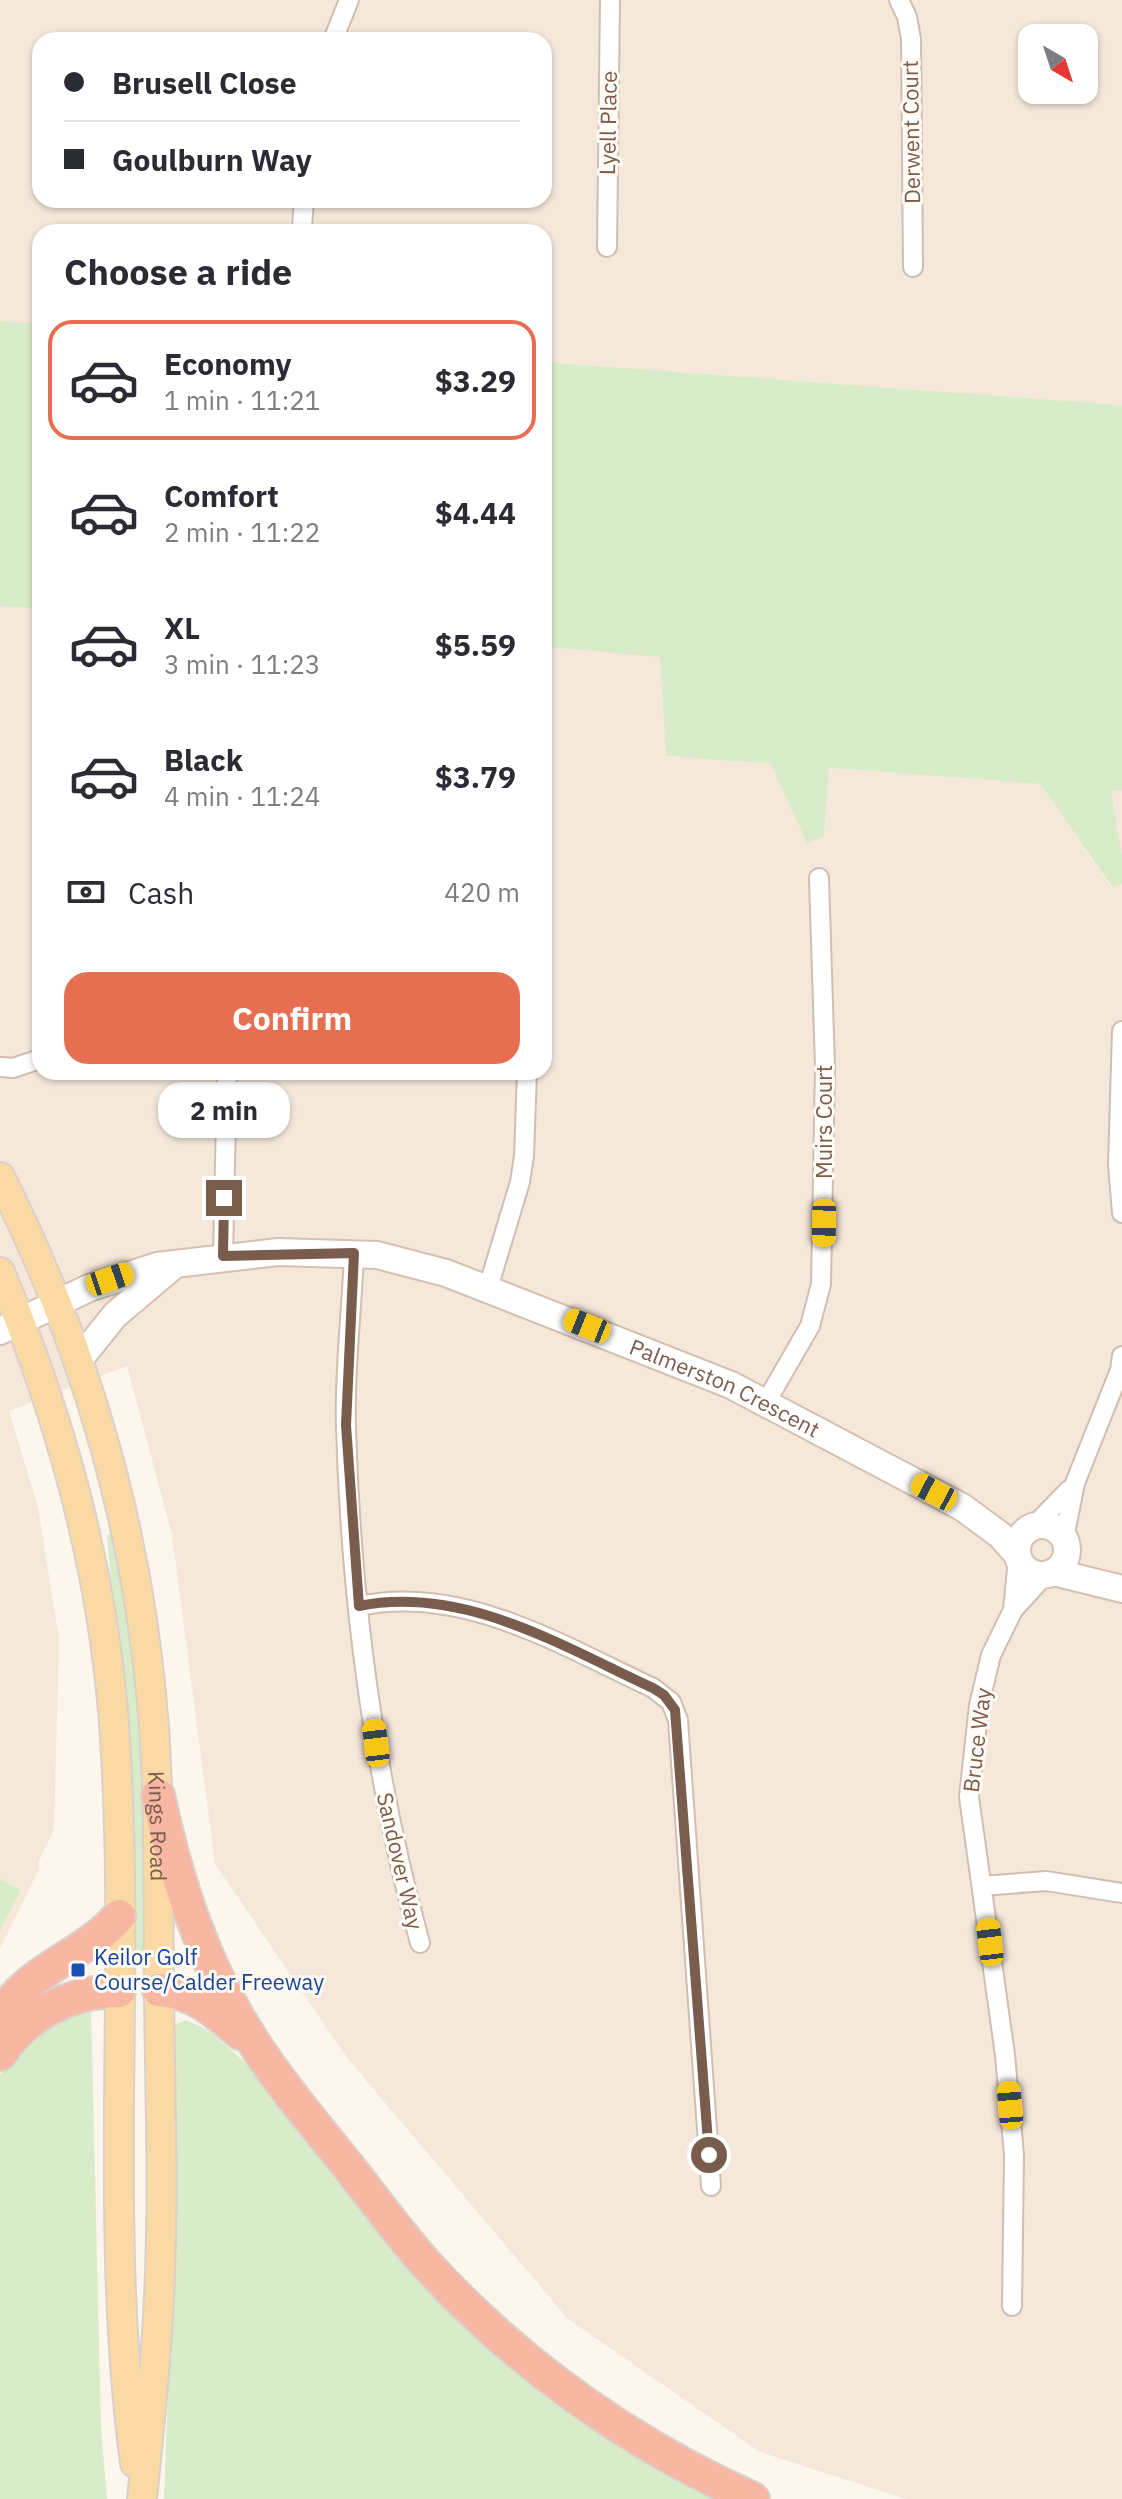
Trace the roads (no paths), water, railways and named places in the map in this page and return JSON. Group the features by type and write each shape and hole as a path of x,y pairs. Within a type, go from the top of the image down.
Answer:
{"highway":[{"path":"158,1795 175,1868 198,1935 255,2046 424,2262 496,2335 603,2418 676,2462 753,2499"},
{"path":"0,2017 10,2000 33,1978 89,1944 119,1916"},
{"path":"159,1990 174,1991 202,2001 255,2046"},
{"path":"0,2054 26,2024 51,2008 87,1994 119,1991"}],"main road":[{"name":"Kings Road","path":"0,1177 59,1301 79,1360 108,1457 135,1576 149,1674 158,1795 159,2294 141,2499"},
{"name":"Kings Road","path":"0,1272 10,1326 61,1439 97,1588 114,1736 119,1916 123,2373 141,2499"},
{"path":"119,1991 159,1990"}],"street":[{"path":"336,32 349,0"},
{"name":"Lyell Place","path":"607,247 610,0"},
{"name":"Derwent Court","path":"899,0 907,17 911,39 913,267"},
{"name":"Muirs Court","path":"766,1402 810,1326 821,1284 825,1067 819,878"},
{"path":"1122,1031 1118,1165 1122,1213"},
{"path":"0,1067 13,1068 32,1062"},
{"path":"223,1256 227,1080"},
{"path":"488,1288 520,1182 527,1080"},
{"name":"Palmerston Crescent","path":"10,1326 59,1301 132,1271 179,1262 223,1256 354,1253 413,1264 488,1288 695,1369 766,1402 962,1507 1000,1535 1017,1556"},
{"name":"Sandover Way","path":"354,1253 346,1425 359,1606 380,1771 394,1849 420,1943"},
{"path":"79,1360 115,1315 179,1262"},
{"path":"1049,1573 1064,1561 1075,1483 1120,1370 1122,1356"},
{"path":"1075,1483 1056,1507 1019,1539 1017,1556 1028,1571 1122,1587"},
{"name":"Palmerston Crescent","path":"962,1507 1032,1526"},
{"path":"1032,1526 1051,1526 1079,1559 1122,1587"},
{"name":"Bruce Way","path":"1013,1610 1017,1556"},
{"name":"Bruce Way","path":"1012,2306 1014,2155 969,1797 979,1705 991,1655 1013,1610 1049,1573"},
{"path":"359,1606 403,1601 439,1604 507,1622 653,1688 671,1702 678,1720 711,2186"},
{"path":"982,1886 1046,1881 1122,1893"}],"place":[{"name":"Keilor Golf Course/Calder Freeway","path":"78,1970"}]}
